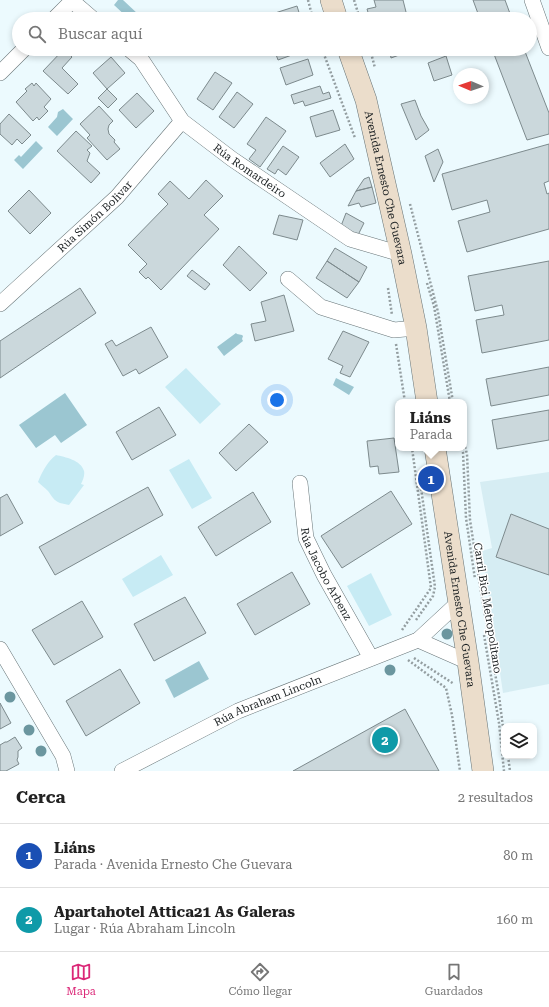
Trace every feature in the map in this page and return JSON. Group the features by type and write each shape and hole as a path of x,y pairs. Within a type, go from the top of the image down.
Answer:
{"main road":[{"path":"330,0 334,12"},
{"name":"Avenida Ernesto Che Guevara","path":"350,56 366,100 401,254 416,328 427,399"},
{"name":"Avenida Ernesto Che Guevara","path":"435,451 483,771"}],"street":[{"path":"61,12 72,0 85,12"},
{"path":"532,0 536,12"},
{"path":"537,14 549,48"},
{"path":"0,73 17,56"},
{"name":"Rúa Romardeiro","path":"136,56 140,59 182,121 232,159 350,239 401,254"},
{"name":"Rúa Simón Bolivar","path":"0,304 117,197 182,121"},
{"path":"288,279 321,307 394,330 416,328"},
{"name":"Rúa Jacobo Arbenz","path":"300,483 306,538 324,575 371,658"},
{"name":"Rúa Abraham Lincoln","path":"122,771 238,711 409,643 459,602"},
{"path":"409,643 468,662"},
{"path":"0,649 63,756 67,771"}],"path":[{"path":"308,0 311,12"},
{"path":"354,0 358,12"},
{"path":"394,330 405,399"},
{"path":"412,451 431,588 401,632 409,643 408,660 446,688 452,715 460,771"},
{"name":"Carril Bici Metropolitano","path":"463,451 466,518 475,580"},
{"path":"466,451 470,520 502,723"},
{"path":"421,483 436,587 433,596 406,634 411,656 454,684 455,691"},
{"name":"Carril Bici Metropolitano","path":"483,633 499,723 504,771"},
{"path":"508,759 510,771"}],"shaded area":[{"path":"118,0 123,0 136,12 122,12 114,5"},
{"path":"63,109 73,119 57,136 48,127 57,117 58,112"},
{"path":"36,141 43,148 23,169 14,160 19,155 21,157"},
{"path":"236,333 243,336 243,341 224,356 217,347"},
{"path":"186,368 221,404 200,424 165,387"},
{"path":"336,378 354,387 349,395 333,385"},
{"path":"65,393 87,425 61,443 55,435 36,448 19,425"},
{"path":"56,455 68,458 80,464 84,471 81,484 84,485 69,505 56,501 38,482 45,467"},
{"path":"189,459 212,498 192,509 169,470"},
{"path":"549,472 549,684 503,693 482,551 492,548 480,482"},
{"path":"161,555 173,575 133,597 122,579"},
{"path":"371,573 392,615 369,626 347,586"},
{"path":"199,661 209,679 174,698 165,680"}],"building":[{"path":"374,0 403,0 406,12 368,12 367,9 376,7"},
{"path":"473,0 505,0 509,12 477,12"},
{"path":"297,6 299,12 278,12"},
{"path":"57,56 71,56 72,57 62,68 78,84 68,94 43,71"},
{"path":"277,56 289,56 278,60"},
{"path":"446,56 452,75 434,81 428,63"},
{"path":"495,56 527,56 549,113 549,134 527,140"},
{"path":"111,57 125,73 107,89 93,73"},
{"path":"308,59 313,75 286,85 280,68"},
{"path":"215,72 232,83 213,110 197,99"},
{"path":"32,83 34,86 36,83 51,99 44,107 48,111 39,120 37,117 33,121 16,102 27,91 25,89"},
{"path":"320,86 323,94 329,92 331,98 305,106 303,101 294,104 291,95"},
{"path":"107,89 117,99 108,108 98,98"},
{"path":"237,92 253,104 234,128 219,117"},
{"path":"137,93 154,111 136,128 119,110"},
{"path":"415,100 421,116 429,130 416,140 401,104"},
{"path":"99,106 113,121 109,125 109,134 115,140 114,142 120,149 107,160 87,138 90,135 80,124"},
{"path":"333,110 340,130 316,137 310,117"},
{"path":"9,114 31,135 22,144 17,139 12,145 0,134 0,124"},
{"path":"266,117 286,131 260,167 249,159 256,150 247,144"},
{"path":"76,131 92,146 87,150 90,153 87,161 100,173 91,183 57,151"},
{"path":"345,144 354,159 330,177 320,163"},
{"path":"549,144 549,181 544,183 547,194 549,193 549,229 467,252 458,221 490,212 487,200 452,210 442,174"},
{"path":"283,146 299,157 286,175 278,169 275,174 267,169"},
{"path":"438,149 443,162 434,182 425,156"},
{"path":"369,177 372,187 356,191 364,179"},
{"path":"206,180 223,196 204,215 219,229 161,290 148,277 146,279 139,272 147,264 128,245 168,204 158,194 170,181 189,199"},
{"path":"372,187 376,203 361,207 359,203 348,206 356,191"},
{"path":"29,190 51,213 30,234 8,211"},
{"path":"346,213 364,223 358,235 341,226"},
{"path":"279,215 303,220 297,240 273,234"},
{"path":"239,246 267,273 250,291 223,265"},
{"path":"335,248 367,267 359,282 327,261"},
{"path":"327,261 359,282 347,298 316,278"},
{"path":"549,261 549,340 482,353 476,320 504,315 502,305 475,311 468,276"},
{"path":"192,270 210,284 205,290 187,276"},
{"path":"80,288 96,313 0,378 0,341"},
{"path":"284,295 294,331 255,341 251,324 266,321 261,302"},
{"path":"151,327 168,357 139,374 136,369 123,376 105,344 112,340 116,346"},
{"path":"343,331 369,342 350,377 340,373 343,366 328,359"},
{"path":"549,367 549,395 491,406 486,379"},
{"path":"159,407 176,435 132,460 116,432"},
{"path":"549,410 549,440 497,449 492,420"},
{"path":"249,424 268,442 236,471 219,453"},
{"path":"394,438 399,472 379,474 378,466 370,467 367,441"},
{"path":"148,487 163,515 55,575 39,547"},
{"path":"391,491 412,524 342,568 321,536"},
{"path":"253,492 271,522 216,556 198,527"},
{"path":"7,494 23,523 0,536 0,498"},
{"path":"511,514 549,529 549,575 496,557"},
{"path":"292,572 310,604 255,635 237,604"},
{"path":"185,597 206,633 154,661 134,624"},
{"path":"82,601 103,637 54,665 32,630"},
{"path":"120,669 140,703 86,736 66,701"},
{"path":"0,703 11,723 0,729"},
{"path":"405,709 439,771 293,771"},
{"path":"15,737 22,748 18,751 17,760 19,764 6,771 0,771 0,745"}],"place":[{"name":"Liáns","path":"431,479"},
{"name":"Apartahotel Attica21 As Galeras","path":"385,740"}]}
